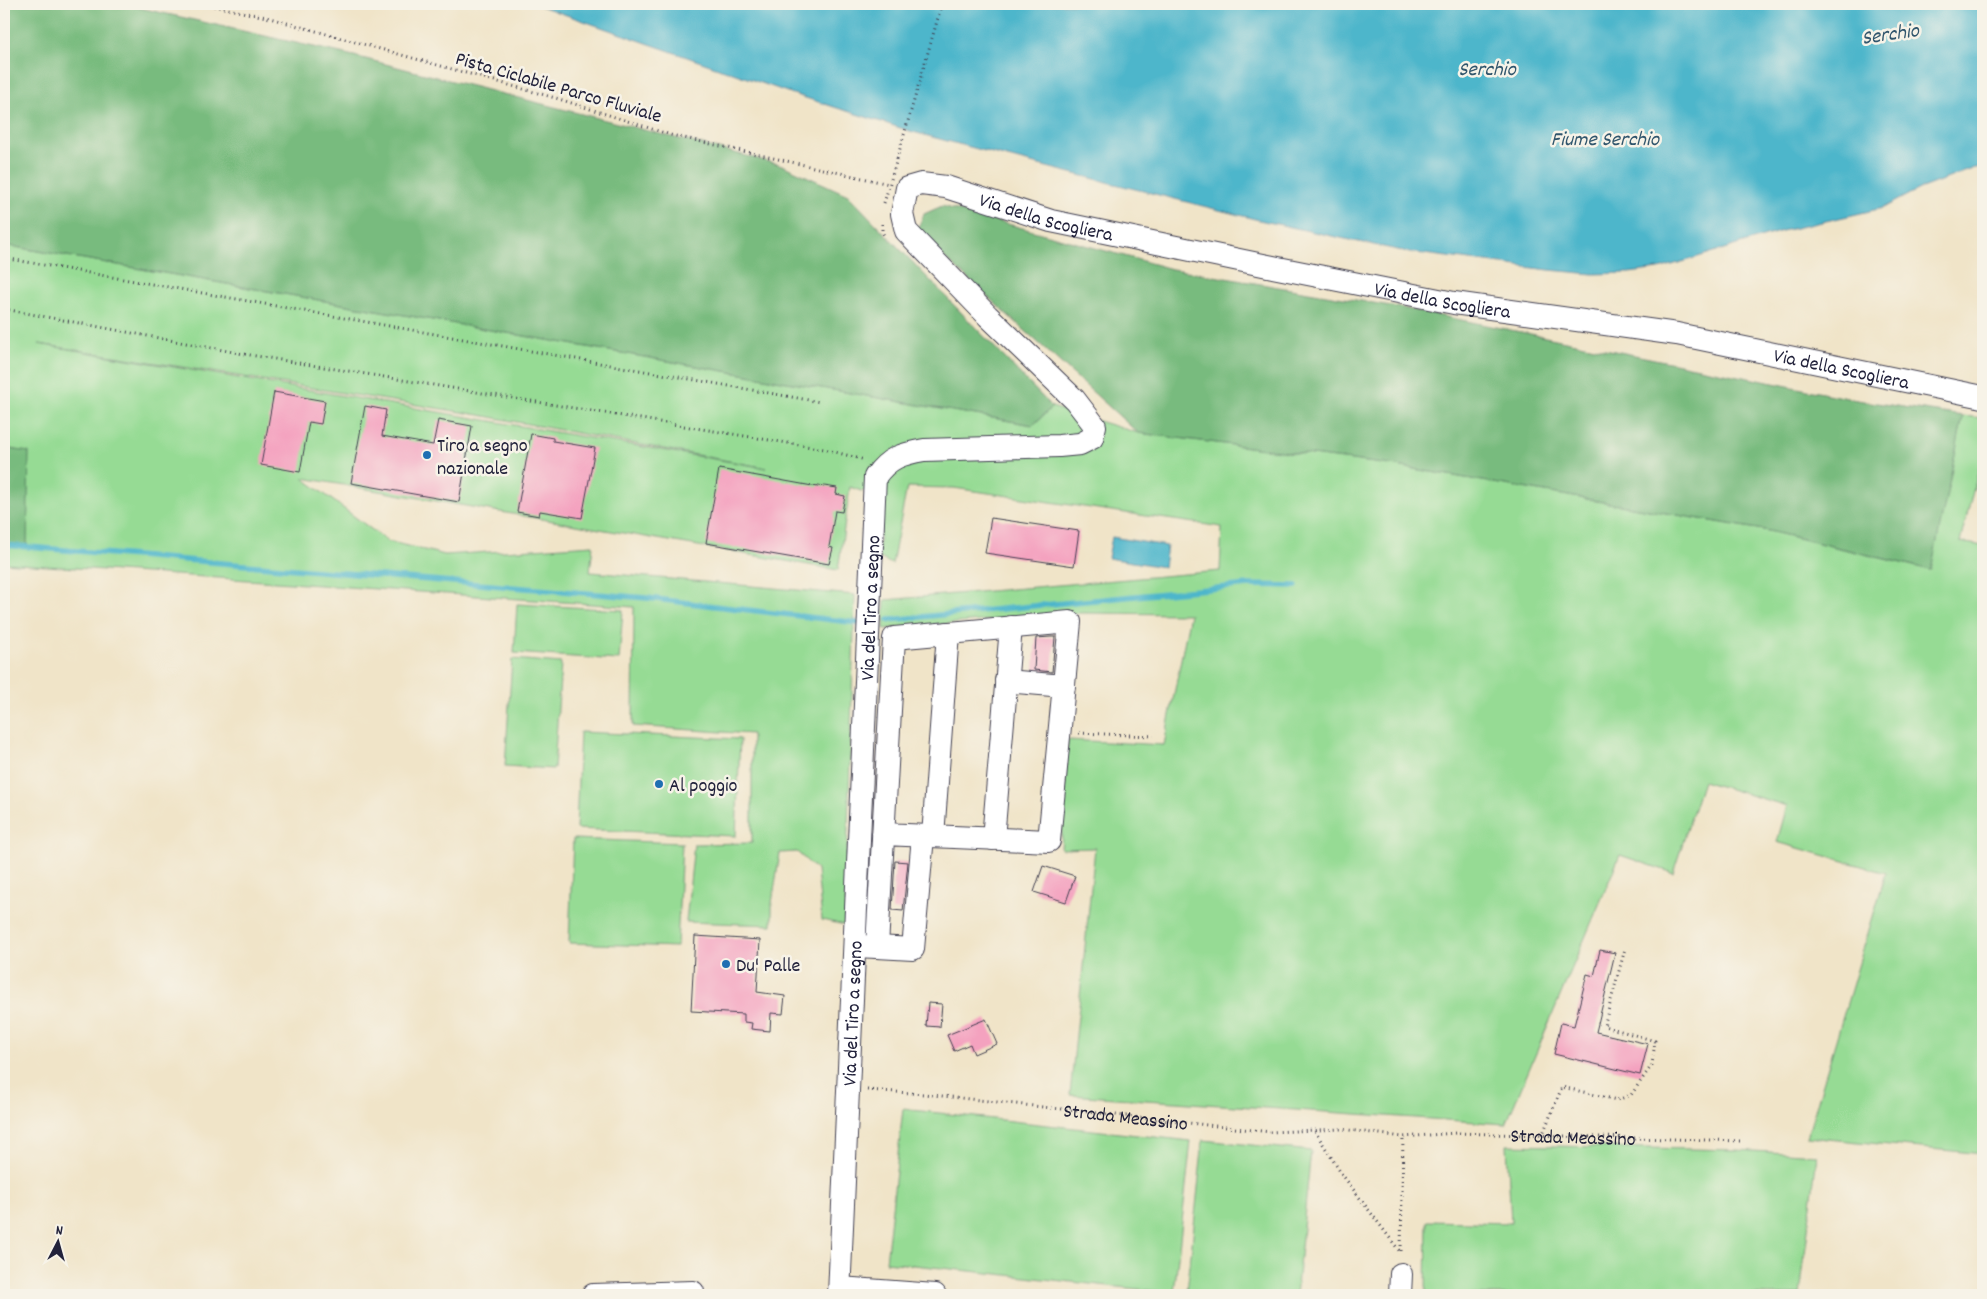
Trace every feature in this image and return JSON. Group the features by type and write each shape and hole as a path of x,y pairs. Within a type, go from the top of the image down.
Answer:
{"street":[{"name":"Via della Scogliera","path":"907,188 921,184 946,187 1051,220 1454,303 1677,334 1983,397"},
{"path":"879,471 905,453 924,450 1080,444 1092,438 1095,426 1075,400 988,316 906,231 902,214 907,188"},
{"name":"Via del Tiro a segno","path":"840,1292 849,1089 866,947 879,471"},
{"path":"883,834 928,836 993,839 1049,841 1070,622 1011,627 894,638 883,834 866,947 913,949 928,836 948,633"},
{"path":"993,839 1011,627"},
{"path":"1006,681 1064,686"},
{"path":"840,1292 935,1295"},
{"path":"593,1295 693,1294"}],"path":[{"name":"Pista Ciclabile Parco Fluviale","path":"204,4 266,17 559,99 671,135 907,188"},
{"path":"884,203 942,4"},
{"path":"4,258 820,402"},
{"path":"4,309 244,354 824,449 879,471"},
{"path":"1059,732 1154,736"},
{"path":"1542,1136 1562,1087 1617,1100 1631,1095 1652,1065 1655,1041 1604,1026 1625,949"},
{"name":"Strada Meassino","path":"849,1089 924,1094 1271,1132 1341,1129 1403,1137 1456,1133 1743,1141"},
{"path":"1315,1130 1401,1274"},
{"path":"1401,1274 1403,1137"}],"green space":[{"path":"4,4 123,4 354,56 782,165 848,195 1052,407 1033,425 4,245"},
{"path":"942,206 1172,269 1397,307 1857,400 1963,416 1931,570 1769,531 1391,465 1138,433 916,232 924,214"},
{"path":"4,245 1033,425 1052,407 1138,433 1391,465 1769,531 1930,570 1963,416 1983,418 1983,453 1960,542 1983,546 1983,1154 1807,1137 1886,873 1777,842 1787,806 1703,781 1673,873 1620,855 1506,1124 1070,1095 1095,848 1061,849 1068,740 1164,745 1190,614 1079,613 884,629 885,600 1220,571 1222,527 954,488 907,487 892,564 878,557 883,489 861,491 850,487 838,570 303,478 387,541 445,555 593,545 590,572 855,595 845,925 822,920 817,870 797,852 780,853 772,903 772,925 686,922 694,844 752,843 752,734 633,726 634,607 4,563","holes":["39,344 479,415 767,468"]},
{"path":"4,448 29,452 27,547 4,545"},
{"path":"517,604 623,610 619,660 514,653"},
{"path":"512,659 561,663 554,769 505,766"},
{"path":"580,732 740,739 736,836 576,829"},
{"path":"573,839 682,843 677,947 569,943"},
{"path":"903,1109 1191,1141 1174,1293 886,1262"},
{"path":"1203,1140 1311,1151 1296,1295 1220,1295 1187,1292"},
{"path":"1507,1145 1737,1150 1817,1155 1800,1295 1426,1295 1427,1221 1511,1223"}],"water":[{"name":"Fiume Serchio","path":"535,4 1983,4 1983,167 1975,168 1919,189 1883,208 1782,231 1659,269 1629,273 1593,274 1549,270 1408,252 1359,242 1259,220 1019,160 913,132 790,93"},
{"path":"1112,537 1167,546 1164,567 1108,558"}],"building":[{"path":"274,392 325,401 321,424 309,422 300,472 261,465"},
{"path":"365,406 386,410 382,436 433,445 438,420 472,426 459,502 351,483"},
{"path":"531,434 553,438 553,441 595,448 582,518 540,511 539,516 517,512"},
{"path":"719,469 818,487 818,485 837,488 836,494 845,496 842,512 835,511 829,547 833,548 829,564 706,543"},
{"path":"991,518 1079,531 1074,566 985,553"},
{"path":"1055,637 1052,672 1034,670 1036,638"},
{"path":"895,861 908,862 903,911 892,910"},
{"path":"1043,866 1075,876 1066,902 1034,892"},
{"name":"Du' Palle","path":"695,936 760,940 757,992 785,996 783,1014 771,1013 770,1031 751,1029 752,1023 744,1022 744,1014 691,1011"},
{"path":"1600,950 1615,953 1596,1032 1648,1044 1640,1075 1554,1054 1561,1023 1574,1026 1587,974 1594,976"},
{"path":"928,1003 942,1004 940,1027 926,1026"},
{"path":"986,1019 997,1044 974,1054 970,1044 954,1051 947,1035"}],"waterway":[{"path":"4,545 647,598 859,623"},
{"path":"889,620 1249,585 1296,586"}],"place":[{"name":"Tiro a segno nazionale","path":"427,455"},
{"name":"Al poggio","path":"659,784"},
{"name":"Du' Palle","path":"726,964"}],"water label":[{"name":"Serchio","path":"1890,33"},
{"name":"Serchio","path":"1487,68"}]}
